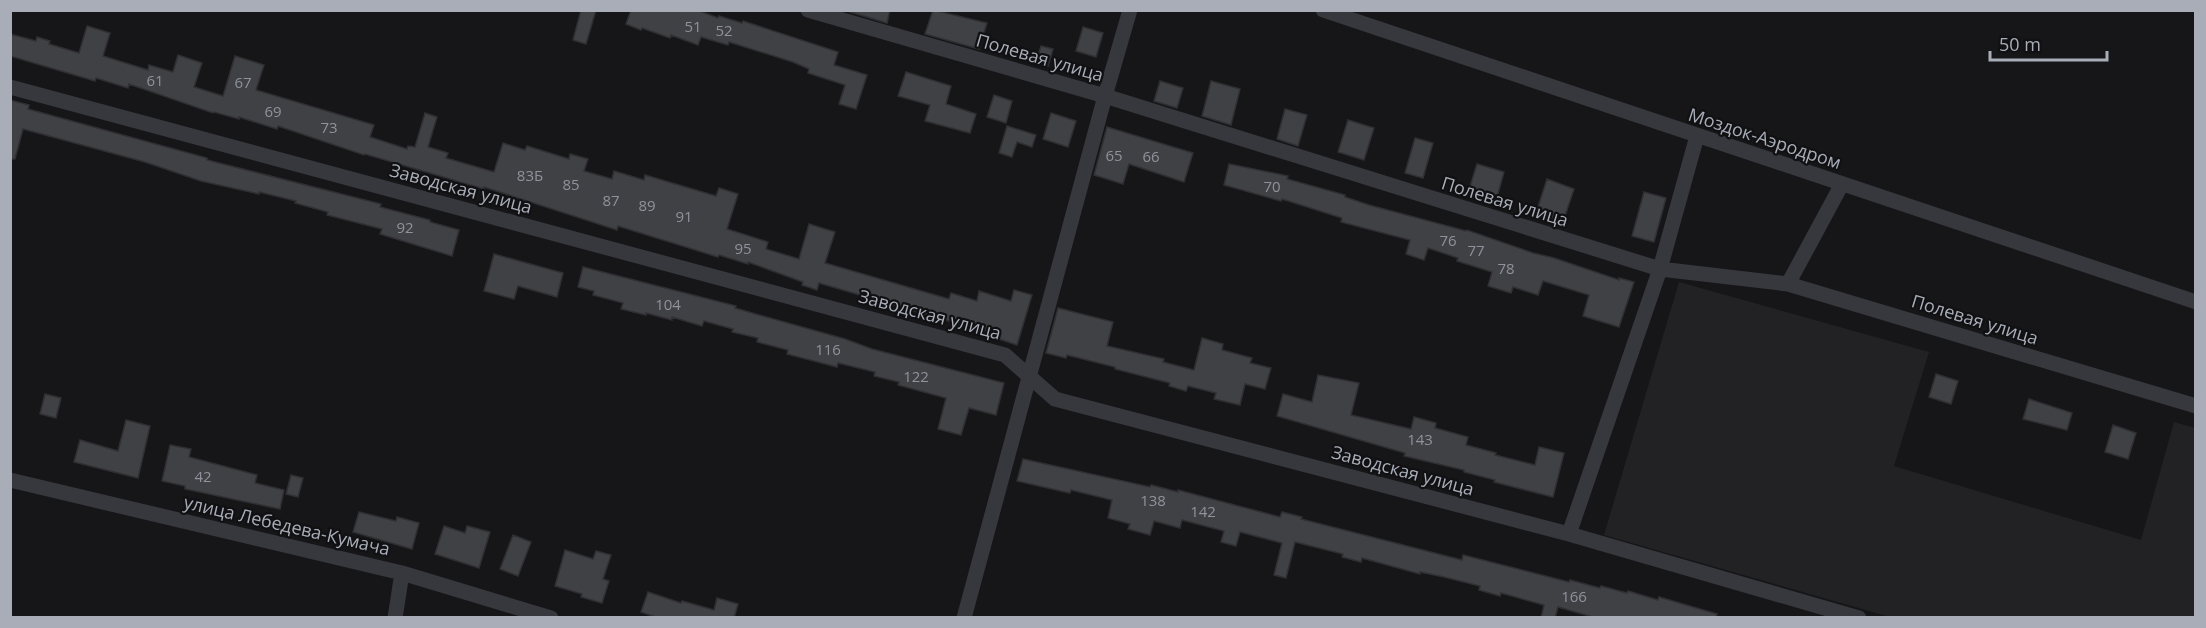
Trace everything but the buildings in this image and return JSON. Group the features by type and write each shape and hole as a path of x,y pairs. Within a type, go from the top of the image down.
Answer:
{"street":[{"name":"Полевая улица","path":"808,10 1105,96 1660,269 1788,284 2196,406"},
{"path":"964,618 1130,10"},
{"name":"Моздок-Аэродром","path":"1323,10 2196,302"},
{"name":"Заводская улица","path":"10,87 1005,354 1055,399 1569,534 1859,618"},
{"path":"1569,534 1660,269 1697,136"},
{"path":"1788,284 1842,184"},
{"name":"улица Лебедева-Кумача","path":"10,480 402,573 551,618"},
{"path":"395,618 402,573"}],"shaded area":[{"path":"1679,282 1929,352 1894,466 2141,540 2174,422 2195,428 2195,617 1890,617 1604,535"}]}
